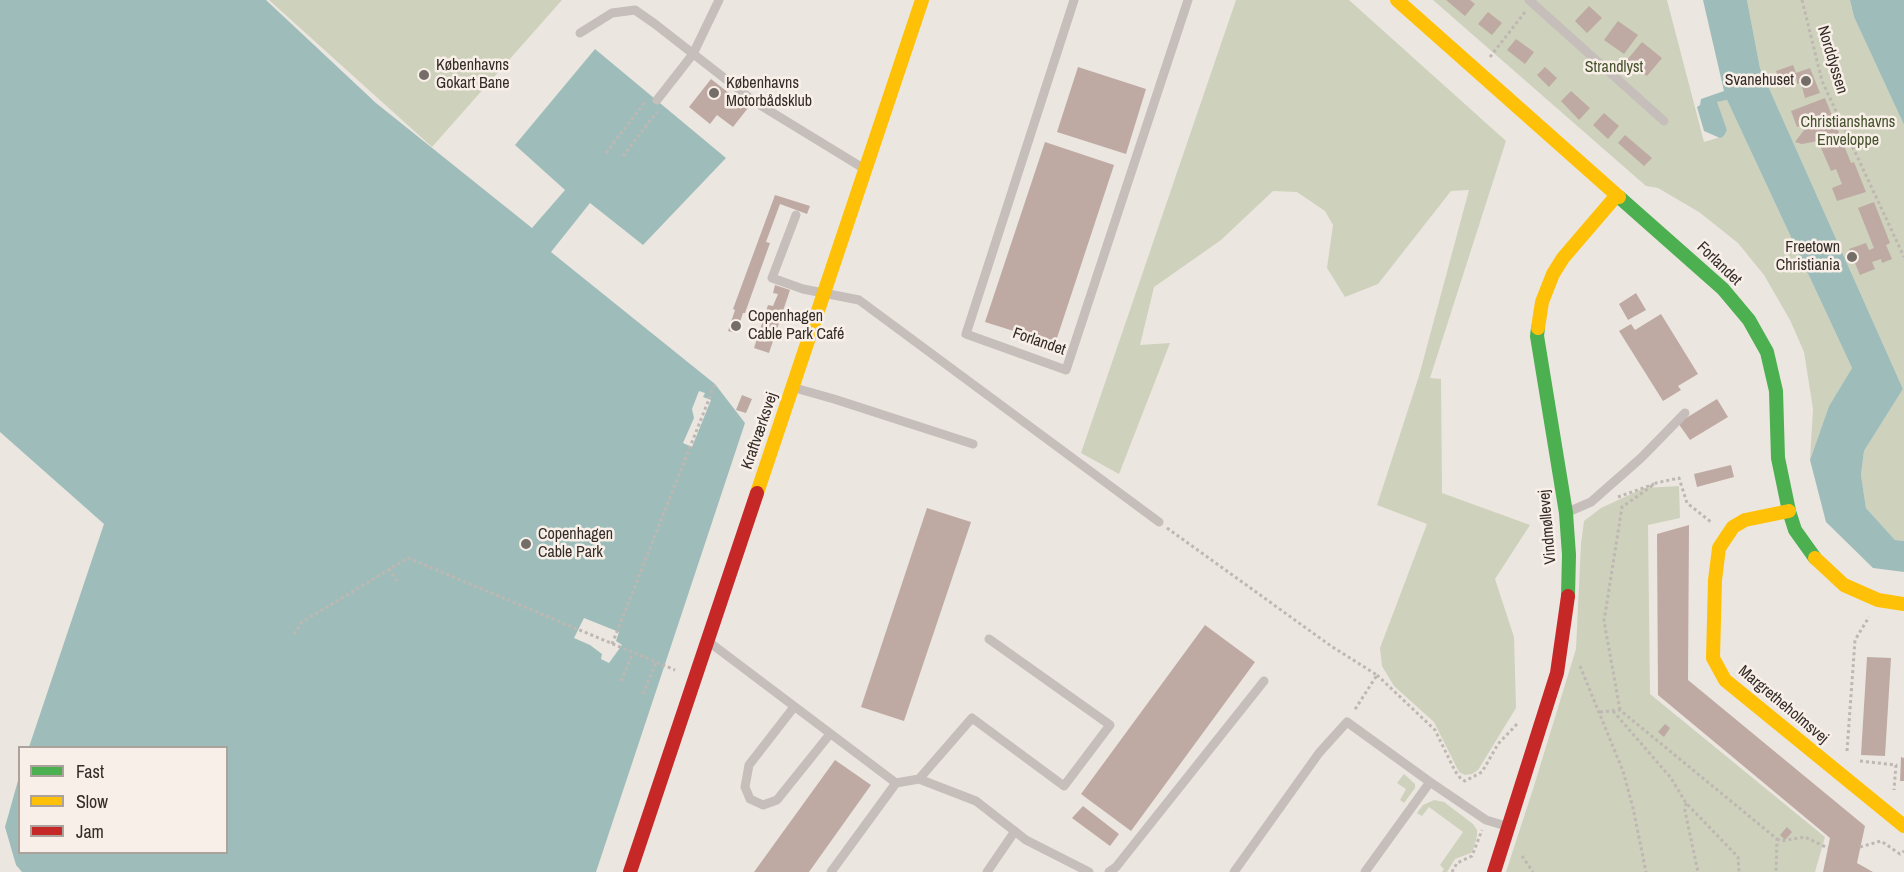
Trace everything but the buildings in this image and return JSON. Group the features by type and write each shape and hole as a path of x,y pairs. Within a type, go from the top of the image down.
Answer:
{"street":[{"name":"Kraftværksvej","path":"630,872 922,0"},
{"name":"Forlandet","path":"1396,0 1723,289 1749,320 1767,352 1776,391 1778,458 1795,530 1818,563 1844,585 1878,600 1904,604"},
{"name":"Vindmøllevej","path":"1494,872 1557,673 1568,601 1569,555 1566,513 1537,336 1542,302 1552,274 1563,258 1617,195"},
{"path":"1727,535 1733,527 1745,520 1789,511"},
{"name":"Margretheholmsvej","path":"1727,535 1719,548 1715,580 1713,658 1725,680 1904,826"}],"lane":[{"path":"656,100 693,54 719,0"},
{"name":"Forlandet","path":"1074,0 966,334 1066,370 1188,0"},
{"path":"1531,2 1664,121"},
{"path":"580,33 612,13 635,5 755,102 865,169"},
{"path":"796,215 772,278 803,290 859,300 1159,522"},
{"path":"792,387 973,444"},
{"path":"1566,513 1591,502 1641,458 1685,413"},
{"path":"919,779 972,718 1064,786 1110,725 989,639"},
{"path":"707,641 896,783"},
{"path":"1109,872 1116,867 1264,681"},
{"path":"794,707 749,765 745,787 750,799 763,805 777,800 830,734"},
{"path":"1234,872 1319,753 1347,722 1430,783 1486,820 1508,827"},
{"path":"831,872 896,783 919,779 976,801 1026,840 1089,872"},
{"path":"1365,872 1430,783"},
{"path":"987,872 1015,831"}],"path":[{"name":"Norddyssen","path":"1802,0 1822,81 1904,257"},
{"path":"1478,72 1531,2"},
{"path":"606,153 656,100"},
{"path":"623,156 656,100"},
{"path":"612,644 715,384"},
{"path":"1727,535 1687,503 1679,478 1656,483 1622,507 1604,621 1620,710 1777,840 1805,837 1828,848"},
{"path":"1159,522 1331,645 1377,675 1435,730 1461,779 1465,781 1482,772 1498,744 1522,720"},
{"path":"294,634 302,622 408,558 679,671"},
{"path":"389,569 397,581"},
{"path":"1844,778 1856,640 1878,600"},
{"path":"621,681 633,653"},
{"path":"1560,657 1576,659 1623,771 1646,872"},
{"path":"644,694 656,662"},
{"path":"1347,722 1377,675"},
{"path":"1599,712 1620,710"},
{"path":"1613,711 1671,778 1686,803 1738,857 1739,872"},
{"path":"1856,761 1896,765 1892,817"},
{"path":"1686,803 1689,834 1698,872"},
{"path":"1452,872 1457,863 1472,856 1486,820"},
{"path":"1776,872 1777,840"},
{"path":"1860,848 1881,841 1900,854 1904,851"}],"green space":[{"name":"Københavns Gokart Bane","path":"269,0 562,0 432,147"},
{"path":"1236,0 1349,0 1506,141 1430,378 1441,379 1442,493 1530,525 1495,579 1514,637 1516,708 1478,770 1472,774 1465,775 1459,772 1434,722 1394,686 1382,666 1380,648 1427,524 1377,505 1419,376 1469,190 1451,191 1378,284 1345,297 1327,268 1333,225 1325,211 1297,192 1273,191 1221,240 1154,287 1140,345 1170,343 1119,474 1081,453"},
{"name":"Strandlyst","path":"1433,0 1667,0 1704,142 1724,136 1727,130 1716,102 1727,100 1852,368 1829,406 1810,460 1813,409 1804,352 1790,320 1764,275 1738,243 1699,212 1658,188 1646,186"},
{"name":"Christianshavns Enveloppe","path":"1747,0 1850,0 1854,17 1904,125 1904,541 1895,540 1866,508 1861,475 1864,451 1903,389 1760,68"},
{"path":"1679,486 1680,518 1648,525 1650,694 1825,837 1815,872 1506,872 1576,649 1584,521 1601,508 1644,488"},
{"path":"1404,774 1415,784 1415,788 1404,803 1400,800 1406,789 1397,783"},
{"path":"1434,800 1444,802 1473,824 1477,830 1471,853 1455,859 1447,872 1442,872 1444,869 1440,865 1463,832 1429,807 1422,816 1417,813 1423,805"}],"water":[{"path":"0,0 266,0 376,103 532,228 565,190 515,145 595,49 726,158 643,245 590,203 551,252 715,384 745,423 596,872 22,872 16,865 5,827 18,781 18,854 228,854 228,746 29,746 104,524 0,432"},
{"path":"1703,0 1747,0 1760,68 1903,389 1864,451 1861,475 1866,508 1895,540 1904,541 1904,572 1873,568 1826,522 1810,460 1829,406 1852,368 1727,100 1717,102 1727,130 1724,136 1720,138 1704,131 1697,107 1701,99 1724,91"},
{"path":"1850,0 1904,0 1904,125 1854,17"}],"pier":[{"path":"699,391 705,393 703,397 711,400 692,447 683,443 694,418 692,409"},
{"path":"584,618 619,632 616,641 622,645 609,663 601,659 602,654 590,645 574,638"}],"traffic: fast":[{"path":"1619,197 1723,289 1749,320 1767,352 1776,391 1778,458 1789,511 1795,530 1815,558"},
{"path":"1538,328 1537,336 1566,513 1569,555 1568,596"}],"traffic: slow":[{"path":"757,493 922,0"},
{"path":"1397,0 1619,197"},
{"path":"1538,328 1542,302 1553,274 1563,258 1617,195"},
{"path":"1789,511 1745,520 1733,527 1719,548 1715,580 1713,658 1725,680 1904,826"},
{"path":"1815,558 1844,585 1878,600 1904,604"}],"traffic: jam":[{"path":"630,872 757,493"},
{"path":"1494,872 1557,673 1568,596"}],"place":[{"name":"Københavns Gokart Bane","path":"424,75"},
{"name":"Svanehuset","path":"1806,81"},
{"name":"Københavns Motorbådsklub","path":"714,93"},
{"name":"Freetown Christiania","path":"1852,257"},
{"name":"Copenhagen Cable Park Café","path":"736,326"},
{"name":"Copenhagen Cable Park","path":"526,544"}]}
